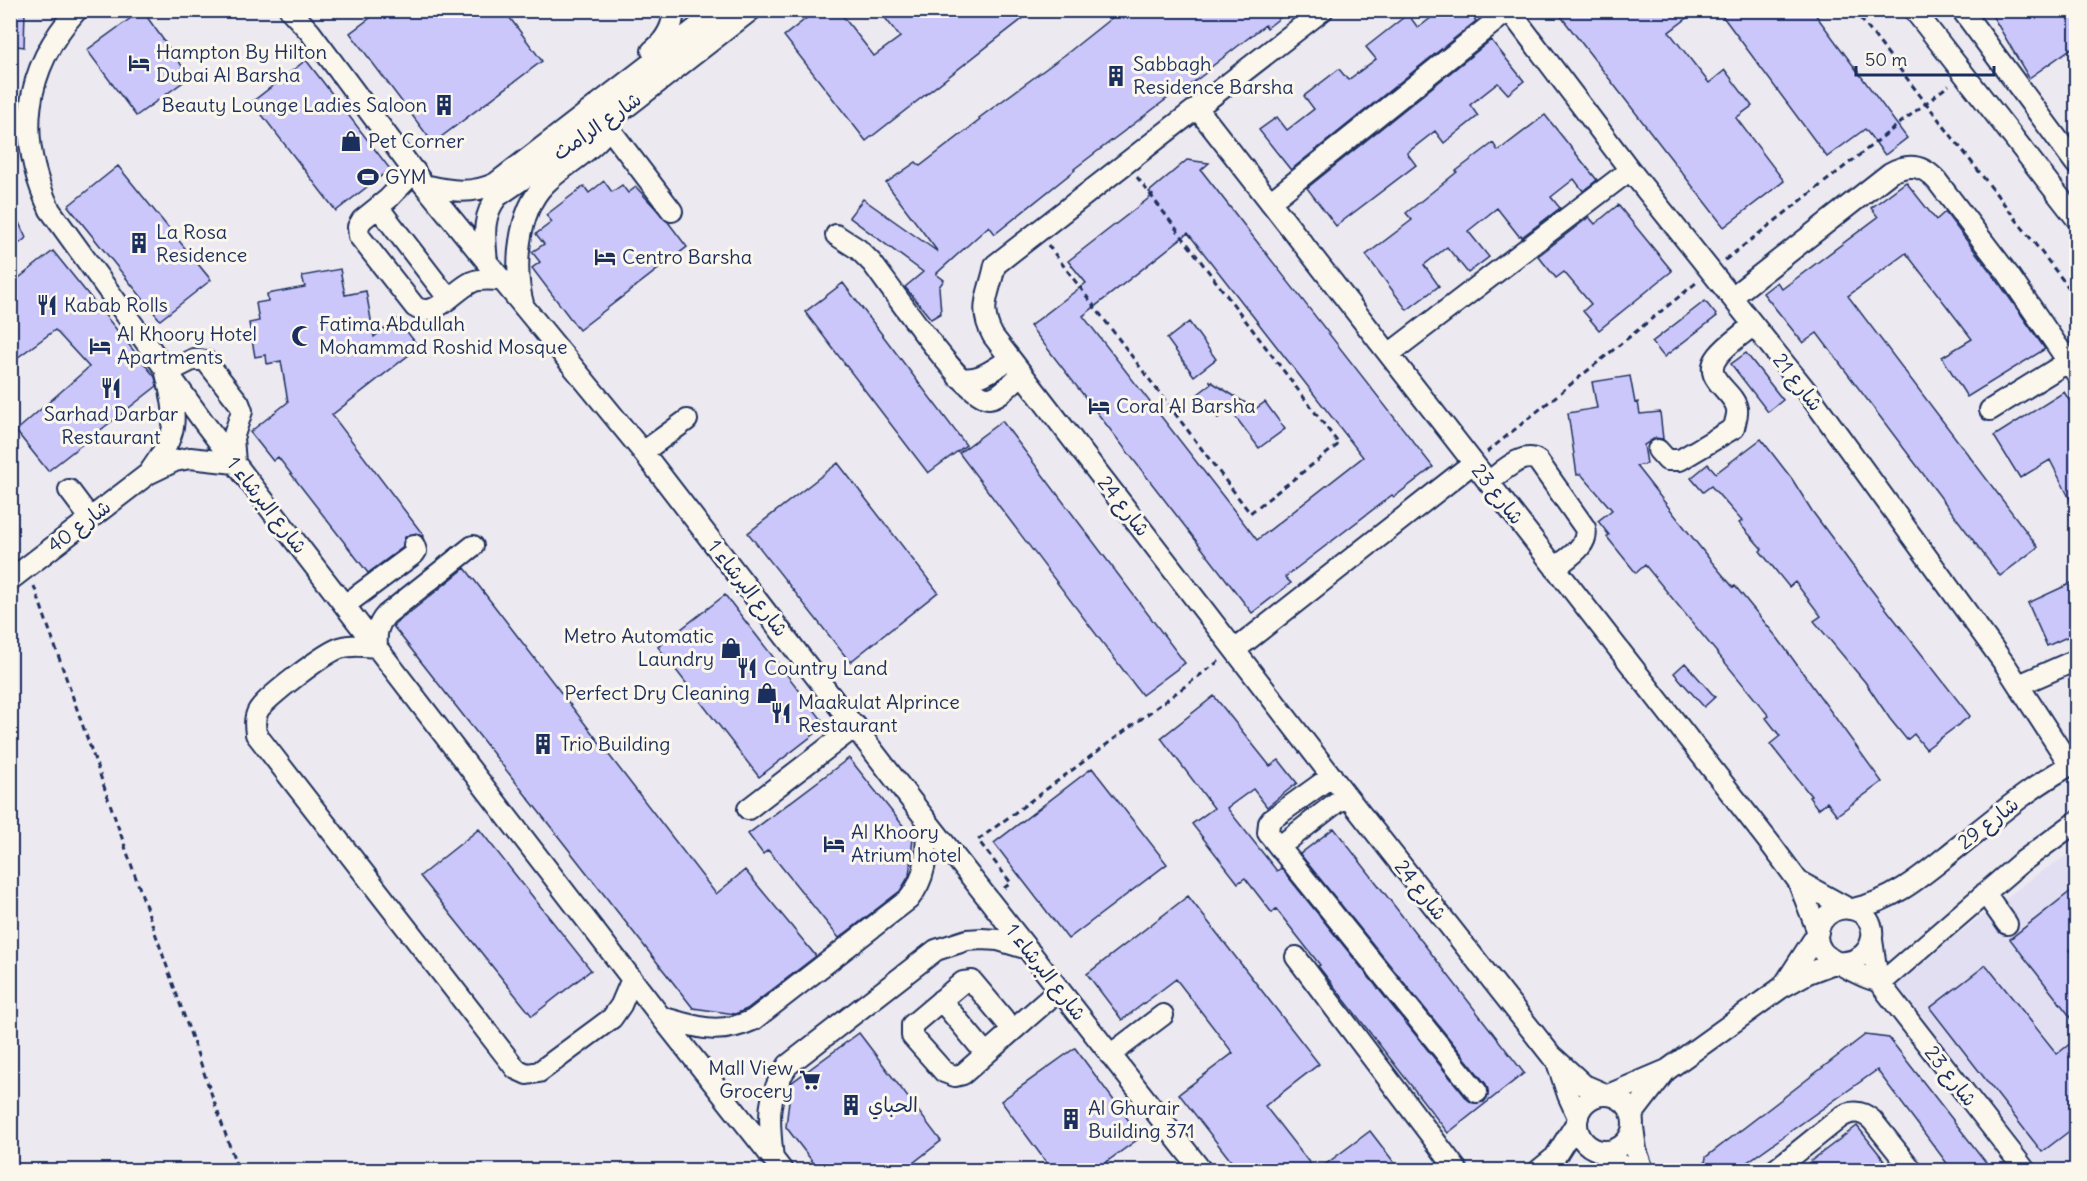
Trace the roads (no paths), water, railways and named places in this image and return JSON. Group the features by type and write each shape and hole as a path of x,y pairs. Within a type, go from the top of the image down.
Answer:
{"street":[{"path":"58,10 59,33"},
{"name":"شارع البرشاء 1","path":"77,10 59,33 43,63 34,87 29,112 28,138 32,163 39,187 50,210 166,373 235,464 777,1165"},
{"name":"شارع البرشاء 1","path":"290,10 310,32 487,263 643,452 927,821 1201,1170"},
{"path":"612,94 629,71 666,38 674,10"},
{"name":"شارع الرامث","path":"420,178 458,192 473,191 489,186 503,178 612,94 716,19 751,10"},
{"name":"شارع 24","path":"1323,10 995,265 992,284 986,296 984,310 986,324 1346,795 1557,1062 1584,1085 1606,1095"},
{"path":"1270,202 1509,10"},
{"name":"شارع 21","path":"1509,10 1630,170 1808,393 2073,763"},
{"path":"1914,10 2076,218"},
{"path":"1952,10 1978,32"},
{"path":"1962,10 2076,164"},
{"name":"شارع الرامث","path":"487,263 485,221 494,200 503,191 610,125 716,19"},
{"name":"شارع 23","path":"1197,108 1798,881 1817,933"},
{"path":"525,310 519,285 519,261 531,203 548,182 593,145 610,125 670,212"},
{"path":"1732,297 1890,172 1910,165 1921,167 1930,172 1951,199 2008,274 2073,367 1990,410"},
{"path":"1389,354 1630,170"},
{"path":"420,178 378,207 359,223 358,227 359,236 415,307 423,311 432,310 471,283 482,280 501,280"},
{"path":"378,207 448,298"},
{"path":"836,235 858,249 873,263 958,377 970,380 1016,366"},
{"path":"1658,450 1667,459 1680,459 1734,428 1737,409 1733,399 1716,380 1713,367 1718,356 1753,325"},
{"path":"166,373 194,359 210,364 239,403 242,411 233,438 235,464"},
{"name":"شارع 40","path":"148,474 167,447 175,425 175,408 166,373"},
{"path":"643,452 687,420"},
{"path":"1488,482 1523,458 1531,457 1538,461 1587,533 1583,543 1555,568"},
{"name":"شارع 40","path":"10,580 148,474 176,461 190,458 235,464"},
{"path":"1234,650 1473,463"},
{"path":"69,490 90,518"},
{"path":"345,605 414,554 416,552 414,545"},
{"path":"473,546 386,615 377,630 377,647 354,645 333,650 267,701 257,712 256,734 516,1069 527,1074 539,1072 608,1022 619,1010 632,979"},
{"path":"2019,686 2076,660"},
{"path":"748,809 856,726"},
{"name":"شارع 29","path":"1851,909 1874,904 1904,890 2018,800 2073,763"},
{"path":"1332,776 1272,819 1268,833 1476,1092"},
{"path":"1279,847 1346,795"},
{"path":"661,1017 710,1030 725,1029 753,1020 909,899 922,878 926,866 927,821"},
{"path":"1879,983 1985,893 2076,822"},
{"name":"شارع 23","path":"1798,881 1851,909"},
{"name":"شارع 29","path":"1872,937 1904,890"},
{"path":"1985,893 2009,922"},
{"path":"1606,1095 1667,1070 1781,988 1808,973 1837,962 1853,962 1860,958 1870,947 1872,937 1871,926 1867,919 1851,909 1842,908 1828,914 1781,988"},
{"path":"1817,933 1822,951 1837,962"},
{"name":"شارع 23","path":"1872,937 1879,983 2025,1170"},
{"path":"777,1165 769,1114 771,1096 788,1065 936,950 967,940 982,939 998,940 1028,949"},
{"path":"1296,957 1457,1170"},
{"name":"شارع 23","path":"1837,962 1868,980 1879,983"},
{"path":"1013,1030 972,981 963,982 912,1025 912,1036 944,1072 955,1076 963,1074 1059,990"},
{"path":"941,1000 986,1054"},
{"path":"1110,1055 1163,1015"},
{"name":"شارع 24","path":"1557,1062 1577,1120"},
{"path":"1539,1170 1595,1149 1604,1151 1617,1148 1628,1140 1633,1121 1667,1070"},
{"path":"1539,1170 1555,1157 1585,1103 1597,1096 1606,1095 1616,1096 1630,1108 1636,1150 1643,1170"},
{"path":"1774,1170 1841,1117 1857,1112 1872,1120 1912,1170"},
{"path":"1577,1120 1583,1140 1630,1170"}],"place":[{"name":"Hampton By Hilton Dubai Al Barsha","path":"139,63"},
{"name":"Sabbagh Residence Barsha","path":"1116,76"},
{"name":"Beauty Lounge Ladies Saloon","path":"444,105"},
{"name":"Pet Corner","path":"351,141"},
{"name":"GYM","path":"368,177"},
{"name":"La Rosa Residence","path":"139,243"},
{"name":"Centro Barsha","path":"605,257"},
{"name":"Kabab Rolls","path":"47,305"},
{"name":"Fatima Abdullah Mohammad Roshid Mosque","path":"302,336"},
{"name":"Al Khoory Hotel Apartments","path":"100,346"},
{"name":"Sarhad Darbar Restaurant","path":"111,388"},
{"name":"Coral Al Barsha","path":"1099,406"},
{"name":"Metro Automatic Laundry","path":"731,648"},
{"name":"Country Land","path":"747,668"},
{"name":"Perfect Dry Cleaning","path":"767,693"},
{"name":"Maakulat Alprince Restaurant","path":"781,713"},
{"name":"Trio Building","path":"543,744"},
{"name":"Al Khoory Atrium hotel","path":"834,844"},
{"name":"Mall View Grocery","path":"810,1080"},
{"name":"الحباي","path":"851,1105"},
{"name":"Al Ghurair Building 371","path":"1071,1119"}]}
